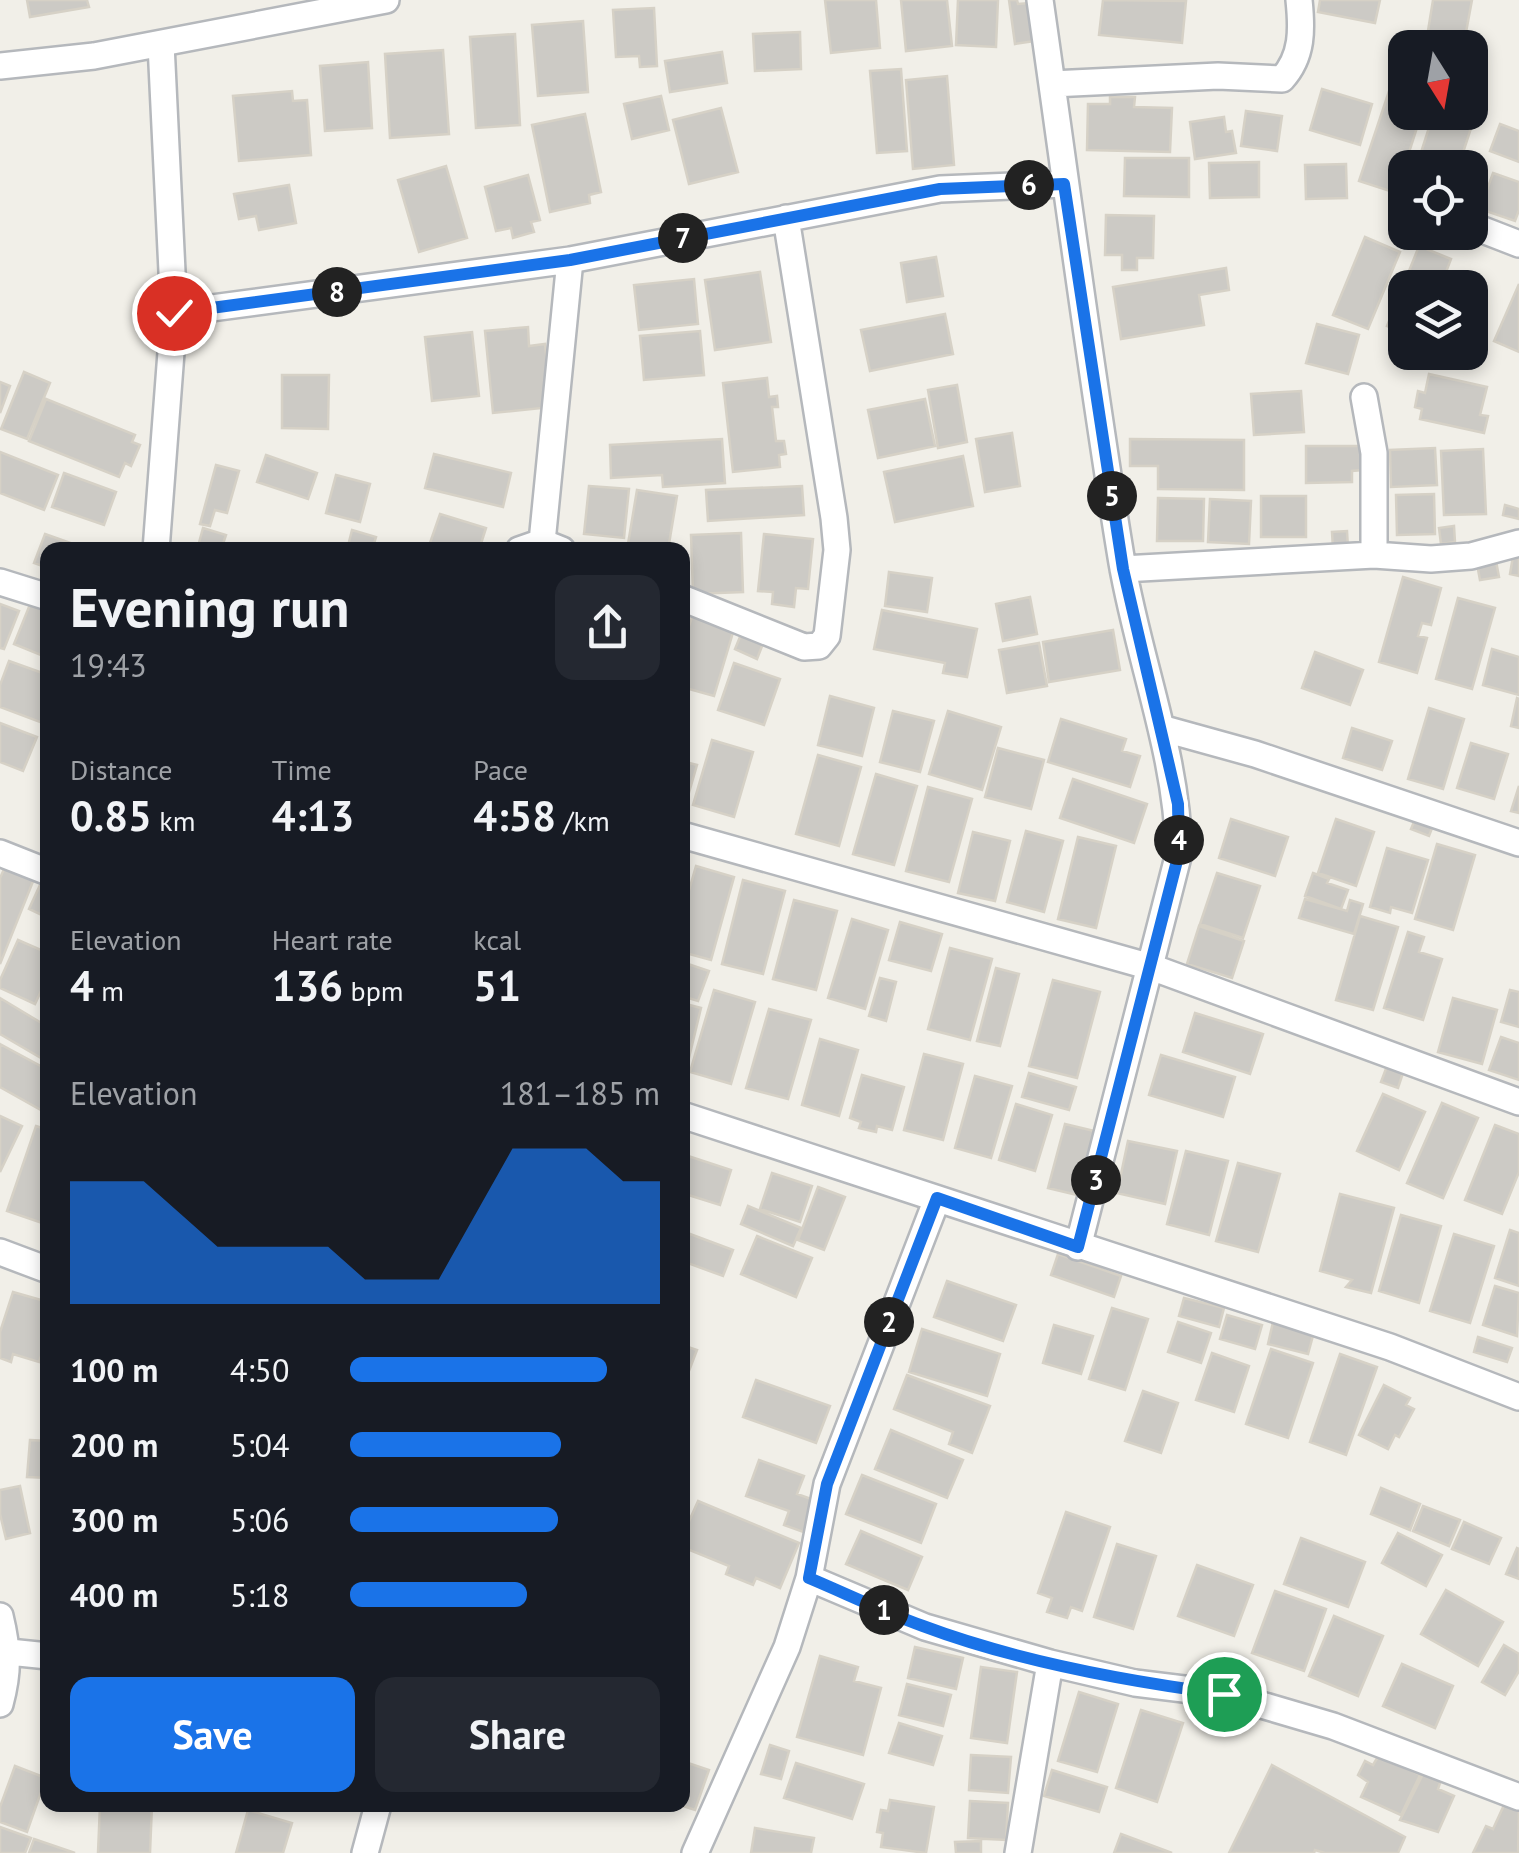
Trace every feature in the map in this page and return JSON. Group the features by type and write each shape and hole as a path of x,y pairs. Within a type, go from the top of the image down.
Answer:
{"street":[{"path":"0,66 94,56 386,0"},
{"path":"1040,0 1123,569 1178,804 1179,853 1078,1247"},
{"path":"1052,84 1218,76 1282,79 1294,66 1302,29 1299,0"},
{"path":"157,542 174,313 161,44"},
{"path":"174,313 570,260 940,189 1064,184"},
{"path":"690,601 804,646 819,646 827,636 837,550 834,518 786,218"},
{"path":"1488,232 1519,244"},
{"path":"542,542 570,260"},
{"path":"1364,398 1374,454 1374,554"},
{"path":"1123,569 1374,554 1431,559 1471,556 1519,543"},
{"path":"0,582 40,594"},
{"path":"1161,728 1274,760 1519,842"},
{"path":"690,838 1151,967 1519,1102"},
{"path":"0,853 40,869"},
{"path":"690,1118 1390,1347 1519,1397"},
{"path":"696,1853 788,1648 809,1578 827,1484 937,1198"},
{"path":"0,1252 40,1267"},
{"path":"809,1578 925,1627 1050,1663 1135,1682 1224,1694 1332,1726 1519,1797"},
{"path":"0,1616 8,1652 8,1676 0,1704"},
{"path":"8,1652 40,1655"},
{"path":"1018,1853 1050,1663"},
{"path":"365,1853 376,1812"}],"building":[{"path":"27,0 87,0 89,7 30,17"},
{"path":"825,0 876,0 880,48 831,53"},
{"path":"901,0 947,0 952,46 906,51"},
{"path":"958,0 998,0 996,47 956,45"},
{"path":"1009,0 1029,3 1035,41 1015,44"},
{"path":"1103,0 1186,1 1182,43 1099,35"},
{"path":"1320,0 1380,0 1375,23 1318,12"},
{"path":"1433,0 1472,0 1466,30 1428,30"},
{"path":"654,8 657,66 640,67 639,56 616,57 613,10"},
{"path":"583,21 588,92 538,96 532,25"},
{"path":"800,32 801,69 755,71 753,34"},
{"path":"515,34 520,125 476,128 470,37"},
{"path":"443,50 449,134 390,138 385,54"},
{"path":"722,52 727,83 670,92 665,61"},
{"path":"368,62 372,128 325,131 320,66"},
{"path":"901,69 907,151 877,153 870,71"},
{"path":"947,76 954,165 913,169 906,80"},
{"path":"1322,89 1372,104 1360,145 1310,130"},
{"path":"292,91 293,101 307,100 311,155 239,161 233,96"},
{"path":"1388,94 1388,130 1416,130 1410,150 1388,150 1388,190 1359,181"},
{"path":"661,96 669,130 632,139 624,104"},
{"path":"1110,97 1135,97 1134,107 1172,108 1170,152 1087,150 1088,104 1110,104"},
{"path":"721,108 738,172 689,184 673,120"},
{"path":"1246,111 1282,116 1277,151 1241,146"},
{"path":"585,114 601,192 589,195 590,203 550,212 532,125"},
{"path":"1224,117 1226,132 1232,131 1236,153 1195,159 1190,122"},
{"path":"1500,124 1519,131 1519,162 1490,151"},
{"path":"1428,130 1470,130 1464,150 1422,150"},
{"path":"1125,158 1189,158 1189,197 1124,196"},
{"path":"1259,162 1259,197 1210,198 1209,163"},
{"path":"1346,164 1347,198 1306,199 1305,165"},
{"path":"446,166 467,238 419,252 398,180"},
{"path":"1493,173 1519,182 1515,221 1488,212 1488,187"},
{"path":"528,175 540,220 531,222 534,232 513,238 511,228 496,231 485,187"},
{"path":"289,185 296,223 259,230 256,216 239,219 234,194"},
{"path":"1106,215 1154,216 1153,258 1137,258 1137,270 1122,270 1122,255 1105,255"},
{"path":"1365,237 1400,252 1393,270 1388,270 1388,281 1368,329 1333,315"},
{"path":"1417,250 1451,259 1447,270 1409,270"},
{"path":"936,257 943,296 907,302 901,263"},
{"path":"1226,268 1229,290 1199,295 1204,325 1121,339 1113,287"},
{"path":"760,272 771,342 715,350 705,280"},
{"path":"694,279 698,324 639,330 634,285"},
{"path":"1519,284 1519,352 1494,341"},
{"path":"945,314 953,354 870,371 861,330"},
{"path":"1317,324 1359,335 1348,374 1306,363"},
{"path":"528,327 529,346 545,344 552,407 493,413 485,331"},
{"path":"700,331 704,375 644,380 640,336"},
{"path":"472,332 479,396 432,401 425,337"},
{"path":"24,372 50,383 27,439 1,429"},
{"path":"1429,374 1487,387 1480,415 1488,416 1484,433 1420,419 1422,409 1415,407 1418,391 1425,393"},
{"path":"282,375 329,375 328,429 282,428"},
{"path":"767,378 769,397 777,396 778,407 772,407 776,441 784,441 786,454 779,455 780,467 733,472 723,383"},
{"path":"0,382 10,386 0,413"},
{"path":"957,385 967,442 938,448 928,390"},
{"path":"1301,391 1304,432 1254,435 1251,394"},
{"path":"46,399 135,435 132,442 140,445 131,466 125,463 119,477 29,441"},
{"path":"925,399 935,446 878,458 868,410"},
{"path":"1012,433 1020,486 985,492 976,439"},
{"path":"722,439 725,483 663,487 662,475 611,478 610,445"},
{"path":"1130,439 1244,440 1244,490 1158,489 1158,466 1130,466"},
{"path":"1306,446 1362,446 1362,470 1352,471 1352,482 1306,483"},
{"path":"1435,448 1437,485 1391,487 1390,450"},
{"path":"1483,449 1486,514 1444,515 1441,451"},
{"path":"0,452 58,475 44,510 0,493"},
{"path":"434,454 511,473 503,507 425,488"},
{"path":"266,455 317,473 308,499 257,482"},
{"path":"963,456 973,506 895,522 884,472"},
{"path":"216,465 239,471 227,513 215,510 210,526 200,524"},
{"path":"64,473 116,492 104,525 52,507"},
{"path":"336,475 370,484 360,522 326,513"},
{"path":"589,486 629,489 624,538 584,534"},
{"path":"802,486 804,515 708,521 706,490"},
{"path":"637,490 677,496 669,542 628,542"},
{"path":"1434,494 1435,534 1397,535 1396,495"},
{"path":"1261,496 1306,496 1306,537 1261,537"},
{"path":"1158,498 1204,499 1203,541 1157,541"},
{"path":"1210,499 1251,501 1249,544 1208,542"},
{"path":"1505,505 1519,509 1519,519 1503,515"},
{"path":"440,514 486,528 482,542 430,542"},
{"path":"1454,526 1455,542 1441,544 1439,528"},
{"path":"203,528 226,535 224,542 199,542"},
{"path":"352,530 376,537 374,542 349,542"},
{"path":"1347,531 1348,548 1333,549 1332,532"},
{"path":"741,533 743,592 693,594 691,535"},
{"path":"45,534 68,542 42,542"},
{"path":"764,534 813,539 808,589 796,588 794,607 772,604 773,592 758,591"},
{"path":"1513,556 1519,557 1519,576 1510,574"},
{"path":"1496,561 1499,577 1480,580 1477,564"},
{"path":"889,572 932,578 927,612 885,606"},
{"path":"1403,577 1441,588 1431,625 1422,623 1418,636 1427,638 1417,673 1379,662"},
{"path":"35,592 40,594 40,655 14,644"},
{"path":"1030,597 1037,634 1003,641 996,604"},
{"path":"1458,598 1495,608 1472,689 1436,679"},
{"path":"0,604 19,611 4,649 0,648"},
{"path":"882,610 977,629 967,677 943,673 945,663 874,649"},
{"path":"692,617 734,629 714,696 690,689"},
{"path":"1113,630 1120,670 1049,682 1043,642"},
{"path":"742,632 764,641 757,659 735,649"},
{"path":"1039,643 1047,686 1007,693 999,650"},
{"path":"1492,649 1519,657 1519,695 1483,685"},
{"path":"1315,652 1363,670 1350,705 1302,688"},
{"path":"9,661 40,672 40,722 0,707 0,685"},
{"path":"734,663 780,679 764,725 718,710"},
{"path":"830,696 874,708 862,756 818,745"},
{"path":"1519,699 1519,728 1511,726"},
{"path":"1429,708 1464,719 1443,789 1408,779"},
{"path":"893,711 934,721 920,772 880,762"},
{"path":"948,711 1001,727 982,790 929,774"},
{"path":"1061,719 1126,739 1122,751 1140,756 1130,787 1048,762"},
{"path":"0,723 37,737 23,771 0,762"},
{"path":"1352,728 1392,741 1382,770 1343,758"},
{"path":"712,740 753,752 734,817 693,805"},
{"path":"1471,743 1508,754 1494,799 1457,788"},
{"path":"998,748 1044,760 1031,809 985,797"},
{"path":"818,755 861,767 839,846 796,834"},
{"path":"690,763 697,765 690,789"},
{"path":"876,774 917,786 894,865 853,854"},
{"path":"1073,779 1147,804 1134,843 1060,818"},
{"path":"1519,786 1519,813 1511,811"},
{"path":"928,787 972,799 949,882 906,871"},
{"path":"1416,817 1434,823 1429,836 1411,829"},
{"path":"1231,819 1288,837 1275,876 1219,858"},
{"path":"1336,819 1374,832 1356,886 1318,873"},
{"path":"1026,831 1063,841 1044,912 1007,902"},
{"path":"973,832 1010,841 995,901 958,893"},
{"path":"1078,837 1116,846 1096,928 1058,919"},
{"path":"1437,844 1475,855 1453,930 1415,919"},
{"path":"1387,848 1428,860 1412,913 1391,907 1390,913 1370,907"},
{"path":"696,866 734,877 711,960 690,954 690,887"},
{"path":"5,867 34,879 0,964 0,878"},
{"path":"1217,873 1260,886 1243,938 1200,924"},
{"path":"1313,873 1348,890 1341,909 1305,896"},
{"path":"743,880 785,891 763,974 722,964"},
{"path":"40,885 40,914 29,909"},
{"path":"1305,899 1347,911 1350,900 1363,904 1354,934 1299,918"},
{"path":"794,900 837,911 816,990 773,979"},
{"path":"1360,916 1398,927 1373,1010 1336,1000"},
{"path":"852,919 888,930 865,1009 828,998"},
{"path":"900,922 942,934 931,971 889,960"},
{"path":"1199,926 1244,941 1232,978 1187,964"},
{"path":"1408,932 1424,937 1419,952 1442,959 1423,1020 1384,1008"},
{"path":"18,940 40,950 40,993 35,1004 0,988"},
{"path":"950,948 992,959 970,1040 928,1029"},
{"path":"690,965 709,971 698,1001 690,998"},
{"path":"996,968 1019,974 1000,1046 977,1041"},
{"path":"880,978 896,982 886,1021 869,1016"},
{"path":"1053,980 1100,992 1077,1078 1029,1066"},
{"path":"714,990 755,1002 731,1084 690,1072"},
{"path":"1510,990 1519,992 1519,1027 1501,1022"},
{"path":"0,998 40,1022 40,1057 0,1034"},
{"path":"1453,998 1497,1010 1482,1064 1438,1052"},
{"path":"690,1005 701,1008 690,1054"},
{"path":"769,1009 811,1020 788,1099 746,1088"},
{"path":"1195,1013 1263,1034 1250,1074 1183,1052"},
{"path":"1501,1037 1519,1043 1519,1080 1489,1070"},
{"path":"820,1039 858,1050 839,1116 802,1105"},
{"path":"0,1044 40,1066 40,1109 0,1087"},
{"path":"924,1054 963,1064 943,1140 904,1130"},
{"path":"1161,1055 1235,1077 1223,1117 1149,1095"},
{"path":"1387,1066 1403,1073 1398,1088 1381,1082"},
{"path":"1029,1073 1076,1087 1069,1110 1022,1097"},
{"path":"862,1075 904,1087 892,1130 877,1126 876,1132 859,1128 861,1122 850,1118"},
{"path":"975,1076 1012,1086 991,1158 955,1148"},
{"path":"1383,1094 1425,1112 1399,1170 1357,1151"},
{"path":"1442,1103 1478,1118 1443,1198 1407,1183"},
{"path":"1016,1104 1052,1115 1035,1171 999,1160"},
{"path":"0,1116 22,1126 0,1172"},
{"path":"1065,1124 1094,1131 1077,1195 1048,1188"},
{"path":"1495,1125 1519,1134 1519,1172 1502,1214 1465,1200"},
{"path":"36,1126 40,1127 40,1222 7,1211"},
{"path":"1128,1141 1177,1151 1165,1204 1117,1193"},
{"path":"1186,1151 1228,1161 1209,1235 1167,1224"},
{"path":"690,1157 731,1170 720,1205 690,1196"},
{"path":"1238,1163 1280,1174 1258,1252 1216,1241"},
{"path":"772,1173 812,1186 800,1222 760,1209"},
{"path":"818,1187 845,1197 824,1250 798,1240"},
{"path":"1340,1194 1394,1208 1371,1293 1346,1287 1352,1280 1320,1271"},
{"path":"748,1206 801,1228 793,1246 741,1224"},
{"path":"1401,1215 1441,1226 1419,1303 1379,1291"},
{"path":"1510,1230 1519,1233 1519,1286 1495,1278"},
{"path":"690,1234 733,1250 723,1276 690,1264"},
{"path":"1454,1234 1494,1246 1470,1323 1430,1311"},
{"path":"757,1236 812,1258 796,1297 741,1274"},
{"path":"1058,1254 1121,1276 1114,1297 1051,1275"},
{"path":"947,1281 1016,1305 1003,1341 934,1317"},
{"path":"1495,1286 1519,1293 1517,1336 1483,1325"},
{"path":"13,1292 40,1300 39,1362 13,1354 11,1362 0,1358 0,1332"},
{"path":"1184,1298 1224,1308 1219,1327 1179,1316"},
{"path":"1112,1308 1148,1319 1125,1390 1089,1379"},
{"path":"1227,1315 1262,1325 1255,1349 1220,1339"},
{"path":"1178,1322 1211,1333 1201,1363 1168,1352"},
{"path":"1273,1322 1314,1332 1308,1354 1268,1344"},
{"path":"1054,1325 1093,1336 1081,1374 1043,1363"},
{"path":"922,1329 1000,1354 987,1396 909,1372"},
{"path":"1478,1337 1512,1348 1507,1362 1474,1352"},
{"path":"690,1348 697,1350 690,1368"},
{"path":"1271,1349 1313,1363 1288,1438 1246,1424"},
{"path":"1212,1353 1249,1366 1234,1412 1196,1400"},
{"path":"1340,1354 1377,1367 1346,1455 1310,1442"},
{"path":"907,1375 990,1406 972,1453 949,1444 953,1432 894,1409"},
{"path":"756,1380 830,1406 816,1443 743,1417"},
{"path":"1384,1385 1410,1398 1406,1405 1414,1409 1388,1449 1359,1435"},
{"path":"1143,1391 1178,1403 1161,1453 1125,1441"},
{"path":"891,1430 963,1460 947,1498 875,1469"},
{"path":"30,1440 40,1441 40,1478 27,1477"},
{"path":"759,1460 804,1476 797,1494 817,1501 806,1533 784,1525 789,1511 746,1496"},
{"path":"862,1475 936,1504 921,1543 846,1514"},
{"path":"20,1486 30,1533 6,1539 0,1490"},
{"path":"1381,1488 1420,1504 1410,1530 1371,1514"},
{"path":"698,1501 799,1543 780,1588 756,1578 753,1585 726,1574 729,1566 690,1550 690,1519"},
{"path":"1423,1506 1460,1520 1449,1546 1413,1531"},
{"path":"1066,1512 1110,1527 1082,1611 1071,1607 1067,1618 1047,1612 1052,1598 1038,1593"},
{"path":"1464,1522 1501,1538 1489,1564 1452,1549"},
{"path":"861,1531 922,1557 908,1590 846,1564"},
{"path":"1398,1533 1442,1555 1426,1586 1382,1563"},
{"path":"1301,1538 1365,1562 1348,1607 1284,1584"},
{"path":"1117,1544 1156,1556 1133,1629 1094,1617"},
{"path":"1519,1549 1519,1579 1506,1574"},
{"path":"1197,1565 1253,1585 1234,1636 1178,1616"},
{"path":"1446,1590 1503,1622 1478,1666 1421,1634"},
{"path":"1275,1591 1326,1609 1304,1671 1252,1653"},
{"path":"1334,1616 1383,1636 1358,1696 1309,1676"},
{"path":"1504,1645 1519,1654 1519,1671 1505,1695 1482,1682"},
{"path":"915,1647 963,1658 956,1689 908,1678"},
{"path":"820,1656 858,1667 854,1681 881,1688 863,1755 797,1737"},
{"path":"1402,1664 1453,1686 1435,1728 1383,1706"},
{"path":"981,1667 1017,1672 1007,1743 971,1738"},
{"path":"907,1684 951,1695 943,1726 899,1715"},
{"path":"1079,1692 1118,1704 1097,1772 1058,1761"},
{"path":"1141,1710 1183,1723 1157,1802 1116,1788"},
{"path":"899,1723 942,1736 933,1765 889,1753"},
{"path":"770,1745 789,1751 781,1779 761,1774"},
{"path":"971,1755 1011,1757 1008,1793 969,1790"},
{"path":"1379,1755 1420,1775 1401,1815 1361,1797 1368,1782 1358,1775 1365,1761 1373,1765"},
{"path":"796,1763 864,1784 852,1819 784,1798"},
{"path":"690,1764 709,1770 695,1810 690,1808"},
{"path":"1272,1765 1405,1837 1398,1853 1229,1853"},
{"path":"15,1766 40,1776 40,1795 27,1832 0,1822 0,1807"},
{"path":"1052,1770 1107,1787 1099,1812 1044,1796"},
{"path":"1423,1774 1441,1780 1438,1789 1454,1796 1438,1832 1400,1820"},
{"path":"890,1800 934,1807 926,1853 881,1847 883,1833 877,1832 881,1810 888,1811"},
{"path":"970,1801 1008,1803 1006,1840 968,1838"},
{"path":"1505,1803 1519,1809 1518,1853 1473,1853 1486,1826 1493,1829"},
{"path":"100,1812 152,1812 150,1853 98,1853"},
{"path":"247,1812 292,1823 283,1853 236,1853"},
{"path":"0,1827 31,1838 25,1853 0,1853"},
{"path":"755,1828 814,1838 811,1853 751,1853"},
{"path":"1121,1834 1172,1853 1114,1853"},
{"path":"34,1839 75,1853 29,1853"},
{"path":"981,1841 981,1853 956,1853 955,1842"}],"route":[{"path":"174,313 570,260 940,189 1064,184 1123,569 1178,804 1179,853 1078,1247 937,1198 827,1484 809,1578 925,1627 1050,1663 1135,1682 1224,1694"}]}
